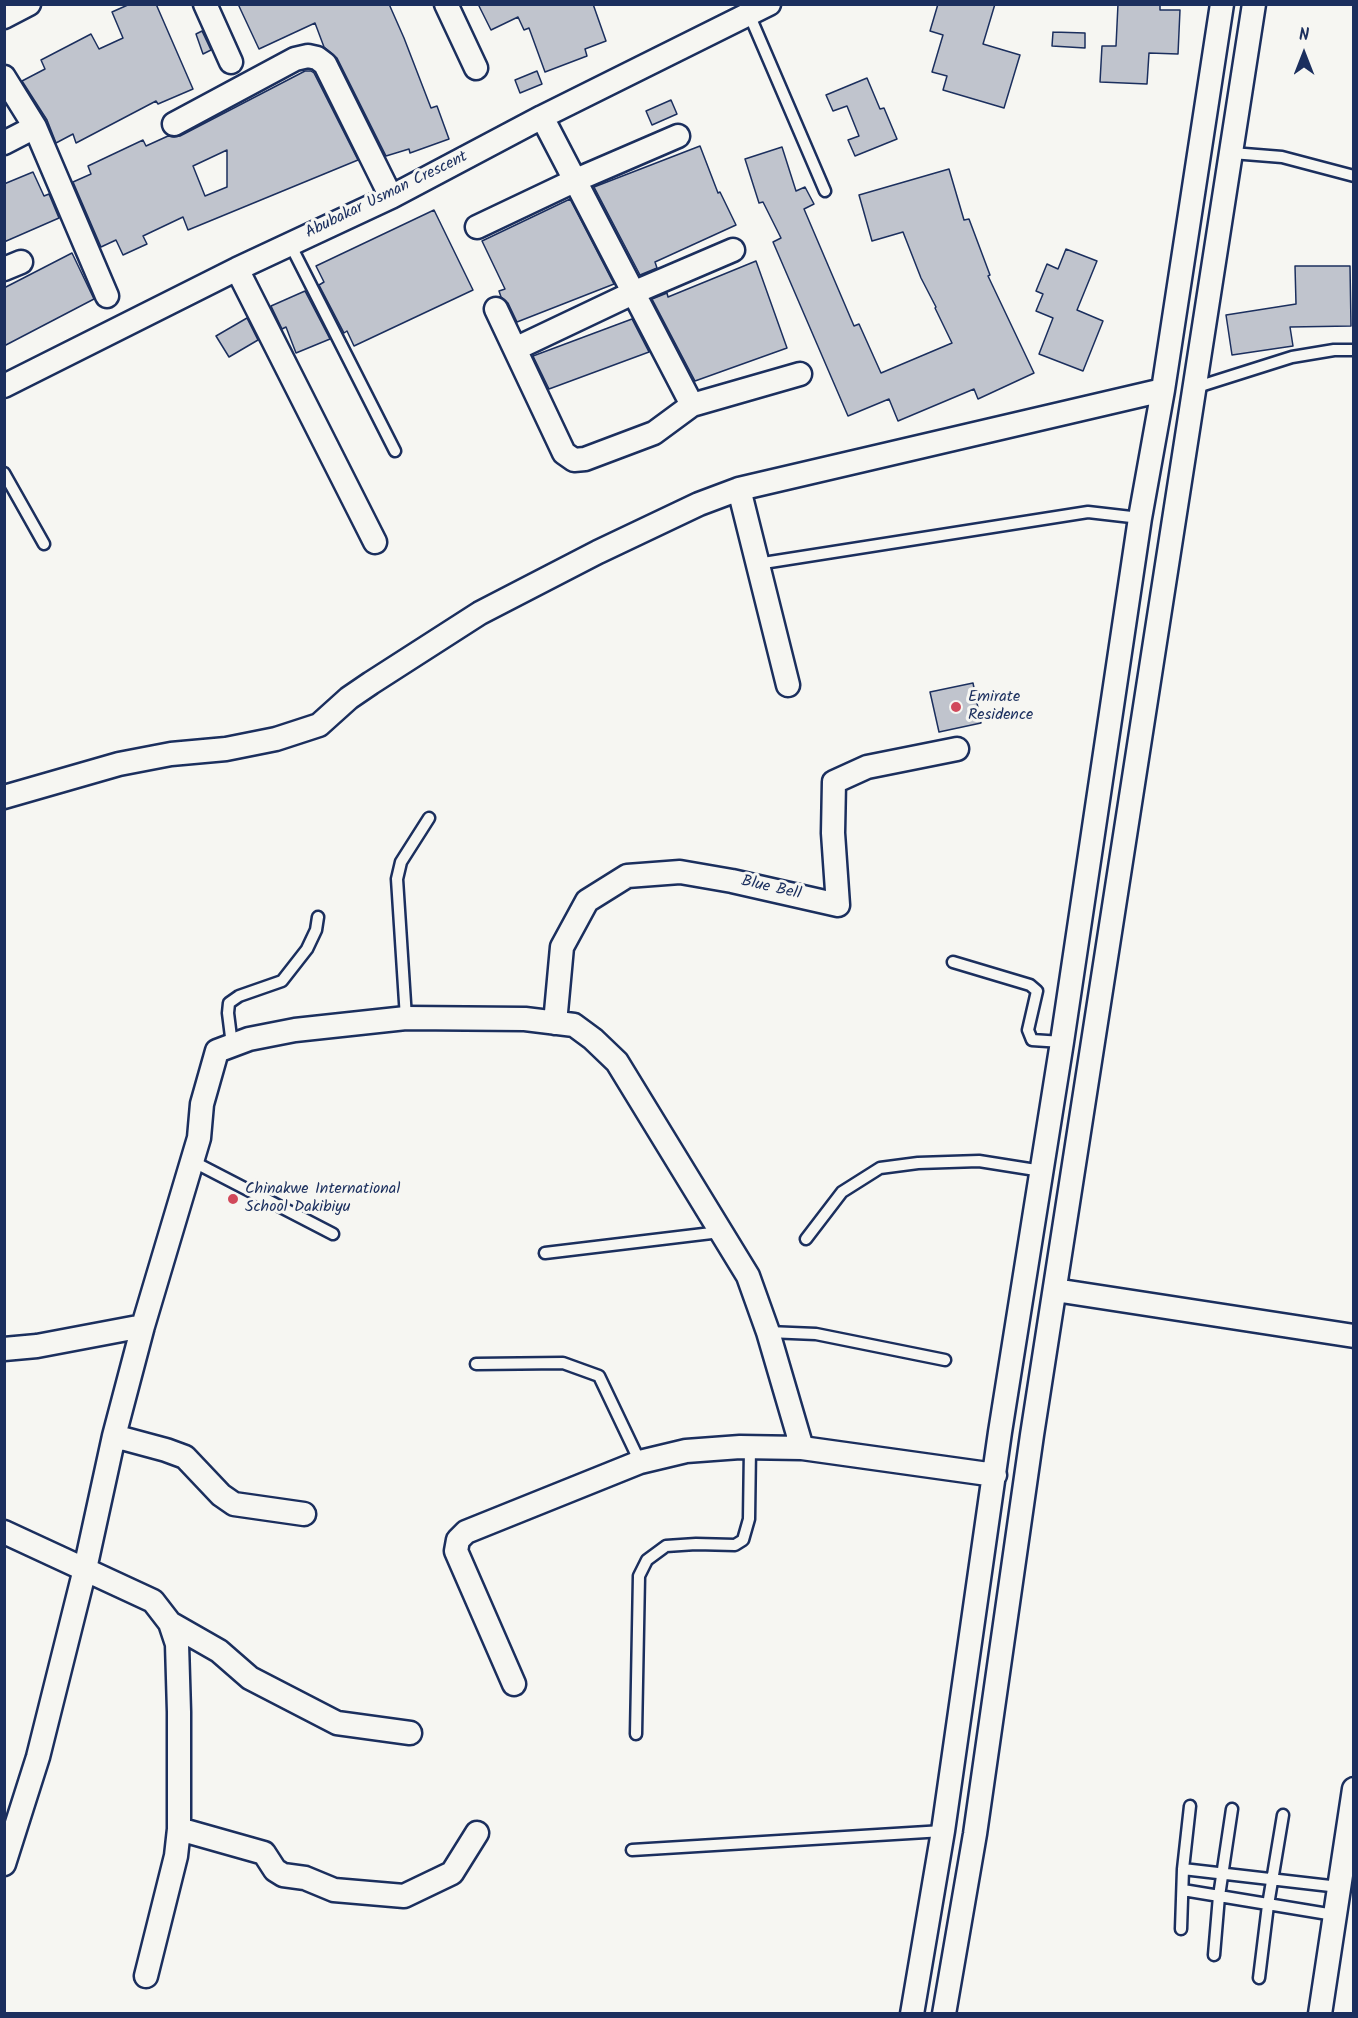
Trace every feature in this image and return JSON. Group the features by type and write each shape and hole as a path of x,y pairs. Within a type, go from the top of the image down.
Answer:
{"street":[{"path":"4,17 29,4"},
{"path":"205,4 231,62"},
{"path":"446,4 476,68"},
{"path":"912,2013 943,1831 1000,1432 1062,1042 1140,518 1163,390 1222,4"},
{"path":"944,2013 975,1834 1032,1436 1170,558 1193,388 1254,4"},
{"name":"Abubakar Usman Crescent","path":"4,386 290,243 391,197 542,117 759,9"},
{"path":"174,124 295,59 308,56 317,58 325,64 391,197"},
{"path":"4,77 35,128 107,296"},
{"path":"542,117 692,405"},
{"path":"4,143 35,128"},
{"path":"477,227 576,180 678,136"},
{"path":"515,349 634,292 733,250"},
{"path":"237,269 375,542"},
{"path":"496,309 564,453 574,460 585,459 654,433 692,405 800,374"},
{"path":"4,797 119,764 171,754 276,740 319,725 370,683 480,613 598,552 688,509 738,489 1163,390"},
{"path":"738,489 788,685"},
{"name":"Blue Bell","path":"555,1023 562,947 587,901 627,876 680,872 732,881 838,905 833,833 834,782 867,767 957,749"},
{"path":"4,1864 38,1757 85,1569 114,1436 143,1326 199,1138 202,1104 217,1051 249,1039 295,1030 406,1018 525,1019 574,1025 617,1062 748,1276 768,1332 802,1448"},
{"path":"1055,1290 1353,1336"},
{"path":"4,1349 37,1346 143,1326"},
{"path":"1000,1432 1032,1436"},
{"path":"114,1436 184,1457 221,1495 234,1504 303,1514"},
{"path":"514,1684 456,1551 458,1540 466,1532 640,1462 686,1451 802,1448 995,1475"},
{"path":"4,1532 153,1601 170,1623 177,1644 179,1712 176,1856 146,1976"},
{"path":"170,1623 219,1651 250,1678 337,1723 410,1733"},
{"path":"1320,2013 1353,1789"},
{"path":"178,1829 264,1853 275,1870 283,1875 305,1878 334,1890 404,1896 452,1873 477,1833"}],"lane":[{"path":"759,9 825,191"},
{"path":"1232,153 1282,157 1353,176"},
{"path":"290,243 395,451"},
{"path":"1193,388 1292,357 1334,350 1353,350"},
{"path":"4,473 44,544"},
{"path":"757,564 1088,512 1140,518"},
{"path":"406,1018 397,879 401,862 429,818"},
{"path":"232,1045 229,1003 239,996 282,981 307,949 316,930 318,917"},
{"path":"953,962 1030,985 1037,991 1028,1030 1032,1040 1062,1042"},
{"path":"192,1161 333,1234"},
{"path":"806,1239 842,1192 880,1168 918,1162 980,1161 1042,1171"},
{"path":"545,1253 720,1232"},
{"path":"768,1332 816,1334 945,1360"},
{"path":"476,1364 563,1363 598,1376 640,1462"},
{"path":"636,1734 639,1576 647,1560 666,1546 735,1545 743,1540 749,1519 750,1448"},
{"path":"1181,1929 1183,1869 1190,1806"},
{"path":"1214,1955 1219,1896 1232,1809"},
{"path":"1259,1978 1282,1815"},
{"path":"632,1850 943,1831"},
{"path":"1183,1869 1339,1887"},
{"path":"1182,1890 1334,1915"}],"building":[{"path":"130,4 156,4 193,89 158,104 156,101 76,143 73,134 56,143 47,120 22,81 45,69 41,60 91,34 99,49 123,38 112,12"},
{"path":"238,4 389,4 431,108 437,106 449,139 410,153 409,149 386,156 337,58 324,47 315,23 259,49"},
{"path":"478,4 593,4 606,41 585,49 587,56 545,72 529,28 524,30 518,17 491,30"},
{"path":"938,4 995,4 983,44 1020,55 1004,108 943,90 947,76 932,72 943,35 930,31"},
{"path":"1118,4 1160,4 1160,10 1180,10 1178,54 1149,53 1147,84 1100,82 1102,46 1116,46"},
{"path":"202,31 211,50 203,54 196,34"},
{"path":"1053,32 1085,33 1085,48 1052,46"},
{"path":"305,71 311,71 358,160 188,230 183,217 143,236 147,244 123,255 116,240 101,247 73,182 91,174 88,166 143,140 146,146 168,136 180,136","holes":["227,150 227,187 205,196 193,166"]},
{"path":"537,71 542,84 520,93 515,80"},
{"path":"867,78 880,109 884,108 897,139 855,156 848,140 859,136 847,106 833,111 826,95"},
{"path":"671,100 677,114 652,125 646,111"},
{"path":"700,146 718,193 720,192 736,225 655,262 657,268 640,275 594,187"},
{"path":"782,147 796,191 805,187 814,204 804,209 854,326 859,324 881,373 952,343 921,278 903,232 872,241 859,195 949,169 964,220 969,219 990,275 988,276 1034,373 978,399 974,389 898,421 889,399 848,416 773,242 781,238 763,202 759,203 745,159"},
{"path":"33,172 44,196 49,194 59,218 4,242 4,184"},
{"path":"570,199 614,284 517,322 508,303 501,297 499,291 505,289 482,241"},
{"path":"434,210 473,290 354,346 347,331 344,333 319,285 324,282 316,266"},
{"path":"1066,249 1097,261 1077,310 1103,321 1083,371 1039,354 1053,318 1036,311 1043,294 1036,291 1047,264 1058,269"},
{"path":"72,253 94,299 4,346 4,288"},
{"path":"756,261 787,348 695,381 652,299 667,293 668,297"},
{"path":"1295,266 1350,266 1351,326 1290,327 1293,346 1232,355 1226,315 1296,304"},
{"path":"305,291 330,339 296,353 286,327 282,329 271,306"},
{"path":"247,318 258,340 229,357 216,336"},
{"path":"632,319 649,352 549,389 533,356"},
{"name":"Emirate Residence","path":"973,683 981,723 939,732 930,692"}],"place":[{"name":"Emirate Residence","path":"956,707"},
{"name":"Chinakwe International School Dakibiyu","path":"233,1199"}]}
